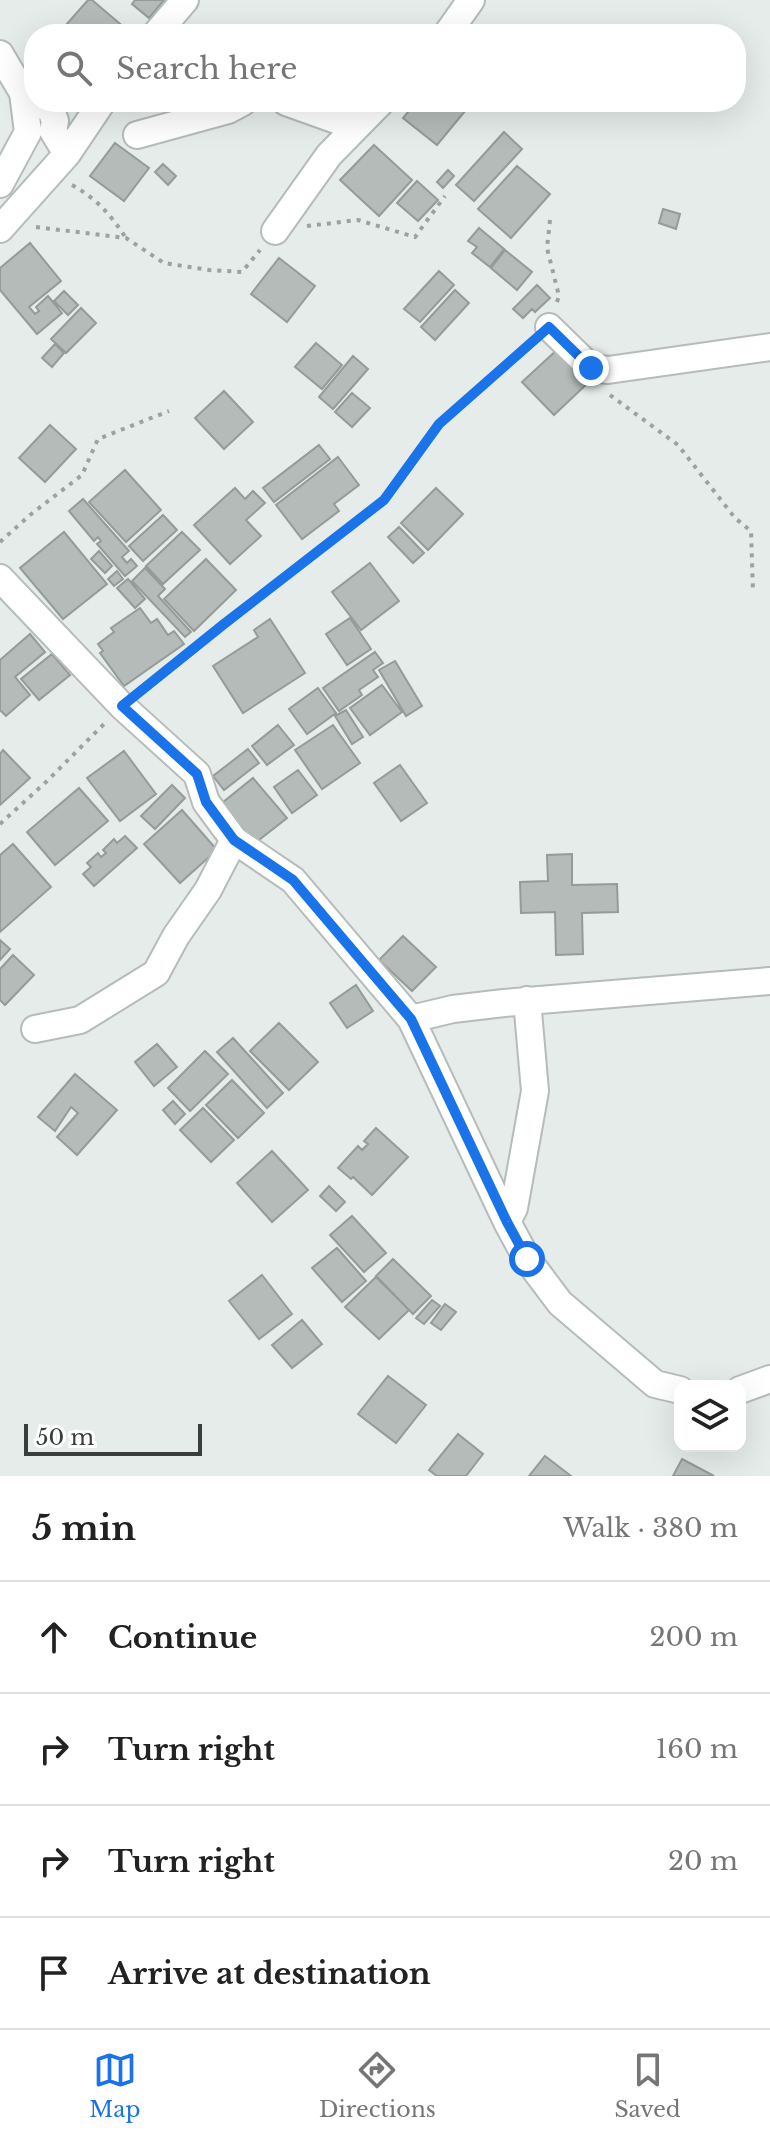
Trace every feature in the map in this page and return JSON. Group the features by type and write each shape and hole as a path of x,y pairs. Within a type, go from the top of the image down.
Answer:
{"street":[{"path":"165,24 185,0"},
{"path":"454,24 471,0"},
{"path":"0,54 24,87"},
{"path":"0,184 28,132 30,112"},
{"path":"52,112 55,121 53,131 67,154"},
{"path":"2,220 67,154 95,112"},
{"path":"137,135 221,112"},
{"path":"314,112 356,127"},
{"path":"275,231 329,155 371,112"},
{"path":"549,327 591,368 608,370 770,347"},
{"path":"0,578 122,706 197,774 206,802 234,840 293,880 411,1019 527,1259 560,1303 655,1384 674,1389"},
{"path":"35,1029 80,1020 156,973 176,936 208,890 234,840"},
{"path":"411,1019 453,1009 527,1000 770,981"},
{"path":"507,1222 514,1208 535,1091 527,1000"},
{"path":"746,1388 770,1379"}],"path":[{"path":"49,174 92,196 109,212 126,238 164,263 242,272 275,231 358,220 415,237 445,196"},
{"path":"2,220 126,238"},
{"path":"0,824 122,706 384,500 439,424 549,327 559,296 547,248 550,220"},
{"path":"591,368 599,387 678,445 735,518 751,531 753,591"},
{"path":"0,542 82,475 98,439 169,411"}],"building":[{"path":"88,0 92,0 120,24 67,24"},
{"path":"135,0 164,0 149,18 132,4"},
{"path":"408,112 464,112 437,145 403,118"},
{"path":"504,132 522,149 474,201 456,185"},
{"path":"115,143 149,168 124,201 90,176"},
{"path":"374,145 412,180 379,216 340,180"},
{"path":"163,164 176,176 168,185 155,172"},
{"path":"517,166 550,194 511,238 478,209"},
{"path":"448,170 454,176 443,188 437,182"},
{"path":"417,181 438,200 418,221 397,203"},
{"path":"663,209 680,214 676,229 659,223"},
{"path":"479,228 504,249 490,267 472,253 477,247 468,241"},
{"path":"30,243 61,281 29,307 35,314 39,311 36,307 48,296 62,313 37,334 0,290 0,268"},
{"path":"505,250 532,272 517,290 491,268"},
{"path":"279,258 315,286 287,322 251,294"},
{"path":"439,271 454,285 420,322 404,309"},
{"path":"537,285 550,298 523,318 513,309"},
{"path":"455,290 469,303 435,340 421,327"},
{"path":"64,291 78,305 68,315 54,301"},
{"path":"81,308 96,323 66,353 51,339"},
{"path":"316,343 342,365 322,389 295,367"},
{"path":"55,344 64,353 52,367 42,358"},
{"path":"559,348 590,381 554,415 522,382"},
{"path":"353,356 368,369 333,409 319,397"},
{"path":"224,391 253,422 224,449 195,418"},
{"path":"352,393 370,408 352,427 335,412"},
{"path":"50,425 76,449 45,482 19,458"},
{"path":"319,445 330,459 274,502 263,488"},
{"path":"338,457 359,485 334,504 339,511 302,539 276,505"},
{"path":"125,470 161,510 126,542 89,502"},
{"path":"235,488 245,499 253,491 265,503 246,520 261,536 230,564 194,525"},
{"path":"436,488 463,514 428,550 401,523"},
{"path":"83,499 129,551 122,557 127,563 131,559 137,566 125,576 97,544 101,541 98,537 94,541 69,511"},
{"path":"163,515 177,530 143,561 129,546"},
{"path":"399,527 424,553 413,563 388,537"},
{"path":"64,532 107,584 63,619 20,568"},
{"path":"182,532 200,550 163,584 146,566"},
{"path":"99,551 112,566 105,573 91,559"},
{"path":"206,559 236,590 194,631 164,599"},
{"path":"370,563 399,601 361,630 332,592"},
{"path":"145,568 165,589 158,596 191,632 185,637 132,581"},
{"path":"117,571 123,579 114,586 108,579"},
{"path":"128,579 145,599 135,608 117,588"},
{"path":"140,608 151,623 157,619 168,635 174,631 184,644 124,686 100,653 103,651 98,644 114,632 111,628"},
{"path":"350,618 371,649 347,665 326,634"},
{"path":"270,619 305,673 243,713 213,666 258,637 254,630"},
{"path":"30,634 45,652 15,677 30,695 6,716 0,710 0,660"},
{"path":"375,652 383,663 373,670 378,677 359,690 362,695 339,711 323,688"},
{"path":"52,654 70,675 39,700 21,679"},
{"path":"395,661 422,706 406,716 379,670"},
{"path":"382,685 402,712 370,735 350,708"},
{"path":"318,688 336,713 307,734 289,709"},
{"path":"346,710 363,737 352,744 335,716"},
{"path":"278,725 294,745 267,765 252,746"},
{"path":"333,725 360,763 322,789 295,750"},
{"path":"248,749 259,763 224,790 213,776"},
{"path":"3,750 30,778 0,805 0,754"},
{"path":"124,751 156,794 120,821 87,778"},
{"path":"400,765 427,803 401,821 374,783"},
{"path":"298,770 317,795 292,813 274,787"},
{"path":"253,778 287,818 255,843 222,803"},
{"path":"172,785 185,798 155,829 141,816"},
{"path":"79,788 108,821 55,865 27,832"},
{"path":"182,810 217,850 180,883 144,844"},
{"path":"125,836 137,848 94,886 83,874 91,867 87,863 98,853 101,857 106,853 103,850 114,839 117,843"},
{"path":"13,844 51,887 0,932 0,855"},
{"path":"572,854 572,885 617,884 618,912 582,913 583,954 556,955 555,912 521,913 520,882 548,881 547,855"},
{"path":"403,936 436,967 412,991 379,960"},
{"path":"0,940 10,949 0,960"},
{"path":"13,955 34,975 5,1005 0,1000 0,969"},
{"path":"356,985 373,1011 347,1028 330,1003"},
{"path":"279,1023 318,1062 289,1090 250,1051"},
{"path":"233,1038 283,1093 267,1108 217,1052"},
{"path":"157,1044 177,1067 154,1086 135,1062"},
{"path":"205,1051 228,1074 190,1111 168,1088"},
{"path":"75,1074 117,1110 77,1155 57,1137 78,1113 71,1107 55,1131 38,1117"},
{"path":"232,1080 264,1113 238,1138 206,1105"},
{"path":"173,1101 185,1114 175,1124 163,1110"},
{"path":"203,1108 234,1140 211,1162 180,1130"},
{"path":"376,1128 408,1157 372,1195 338,1168 358,1146 362,1150 368,1144 364,1141"},
{"path":"272,1151 308,1190 272,1222 237,1183"},
{"path":"329,1186 345,1202 336,1211 320,1196"},
{"path":"352,1216 386,1253 364,1272 330,1235"},
{"path":"337,1248 366,1281 342,1302 312,1268"},
{"path":"393,1259 431,1296 413,1314 376,1276"},
{"path":"262,1275 292,1314 259,1339 229,1301"},
{"path":"376,1277 409,1310 379,1339 345,1307"},
{"path":"432,1300 440,1306 424,1324 416,1318"},
{"path":"445,1304 456,1312 441,1330 431,1323"},
{"path":"302,1320 322,1344 292,1368 272,1345"},
{"path":"388,1376 426,1405 396,1443 358,1414"},
{"path":"458,1434 483,1454 466,1476 437,1476 429,1470"},
{"path":"545,1456 571,1476 529,1476"},
{"path":"682,1459 714,1476 673,1476"}],"route":[{"path":"527,1259 411,1019 293,880 234,840 206,802 197,774 122,706 384,500 439,424 549,327 591,368"}]}
